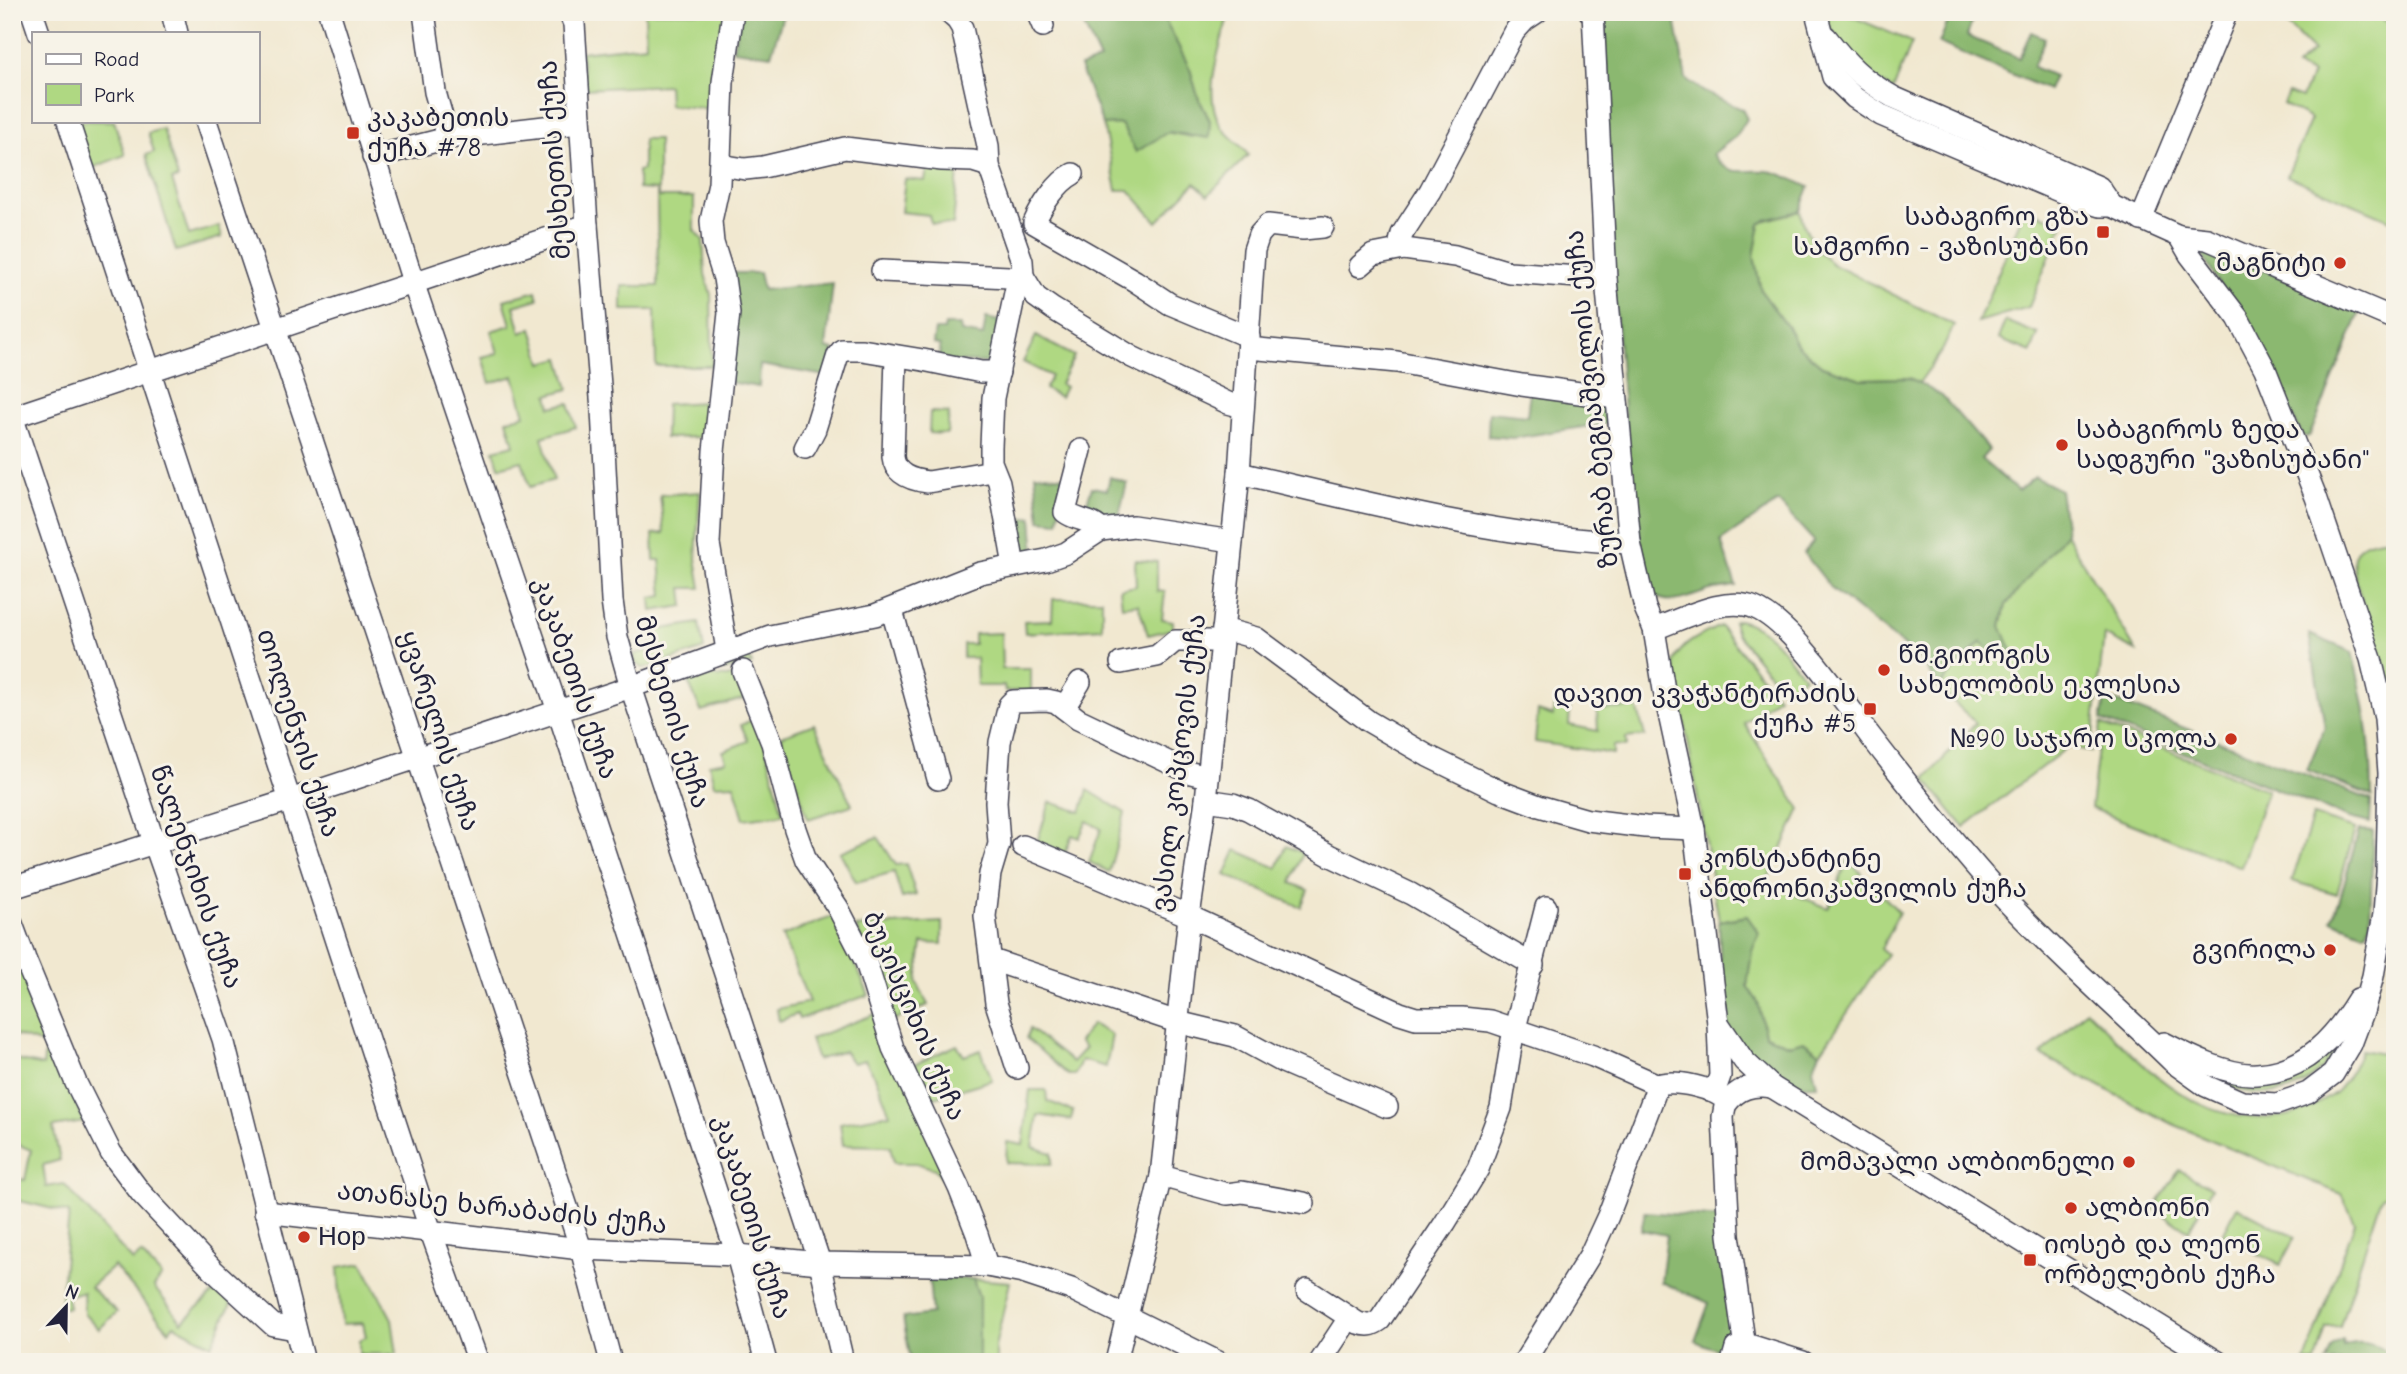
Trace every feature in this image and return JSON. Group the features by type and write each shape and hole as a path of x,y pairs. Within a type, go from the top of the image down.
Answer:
{"street":[{"path":"32,12 39,32"},
{"path":"172,12 177,32"},
{"name":"კაკაბეთის ქუჩა","path":"329,12 413,282 737,1255 766,1362"},
{"path":"425,12 435,92 448,138"},
{"name":"მესხეთის ქუჩა","path":"569,12 574,24 579,123 602,410 612,601 617,637 631,687 820,1263 843,1362"},
{"path":"727,650 709,544 714,451 729,313 726,287 713,243 711,221 719,184 723,82 733,12"},
{"path":"948,12 962,28 988,146 989,166 1022,261 1021,279 993,398 991,462 999,482 1014,566"},
{"path":"1404,249 1400,242 1402,234 1430,191 1514,32 1537,12"},
{"name":"ზურაბ ბეგიაშვილის ქუჩა","path":"1591,12 1606,279 1630,543 1654,629 1665,696 1694,829 1718,1023 1732,1082"},
{"path":"2141,220 2227,12"},
{"path":"1818,21 1849,66 1869,83 1893,97 2099,187 2112,206 2141,220 2179,236 2207,239 2395,319"},
{"name":"თოლენჯის ქუჩა","path":"68,122 431,1232 478,1362"},
{"name":"ყვარელის ქუჩა","path":"206,122 581,1249 611,1362"},
{"path":"373,157 448,138 579,123"},
{"path":"720,165 745,169 762,167 845,148 919,158 973,161 989,166"},
{"path":"1073,174 1067,177 1048,200 1034,223 1170,303 1248,342 1397,362 1522,385 1616,398"},
{"path":"12,417 587,225"},
{"name":"ვასილ კოპცოვის ქუჩა","path":"1116,1362 1161,1176 1223,635 1239,473 1254,250 1262,229 1268,225 1303,229 1323,227"},
{"path":"1654,629 1716,606 1735,603 1753,607 1772,617 1804,652 1940,826 2001,895 2174,1063 2206,1086 2242,1102 2277,1104 2308,1093 2333,1074 2351,1044 2363,1012 2375,963 2391,871 2389,763 2385,718 2371,659 2316,497 2265,369 2238,318 2190,255 2179,236"},
{"path":"1360,266 1373,255 1404,249 1455,256 1509,272 1606,279"},
{"path":"882,271 1021,279 1036,297 1053,309 1132,357 1228,403 1243,407"},
{"path":"805,449 815,429 838,355 842,350 896,356 981,372 999,372"},
{"path":"896,356 892,457 893,465 898,471 917,481 928,482 993,471"},
{"name":"წალენჯიხის ქუჩა","path":"12,417 223,1039 304,1362"},
{"path":"1081,450 1065,512 1094,524 1101,530"},
{"path":"1239,473 1478,527 1577,540 1630,543"},
{"path":"12,888 290,800 631,687 770,636 892,610 964,579 1046,560 1066,553 1101,530 1133,526 1232,541"},
{"path":"892,610 938,779"},
{"path":"1121,663 1157,656 1175,641 1223,635 1256,638 1368,721 1428,756 1499,791 1538,806 1588,820 1645,827 1694,829"},
{"name":"ბუკისციხის ქუჩა","path":"743,671 772,743 806,860 838,908 866,962 892,1048 959,1188 987,1266"},
{"path":"1064,708 1080,682"},
{"path":"1017,1068 996,1003 985,916 988,887 999,844 996,802 1000,742 1007,710 1013,701 1056,702 1078,719 1191,773 1208,777"},
{"path":"1206,800 1250,810 1329,855 1411,894 1533,965"},
{"path":"1023,846 1189,916 1400,1013 1416,1018 1474,1018 1593,1056 1658,1085 1732,1082 1772,1087 2218,1362"},
{"path":"1307,1290 1366,1326 1380,1320 1472,1180 1501,1108 1516,1030 1546,907"},
{"path":"12,924 66,1060 111,1153 141,1193 213,1270 273,1325 295,1329"},
{"path":"992,960 1177,1022 1235,1036 1283,1062 1387,1107"},
{"path":"2141,1031 2220,1068 2256,1075 2286,1068 2317,1052 2339,1029 2357,1001 2375,963"},
{"path":"1732,1082 1723,1117 1729,1235 1746,1353"},
{"path":"1524,1362 1590,1255 1608,1216 1658,1085"},
{"path":"1161,1176 1227,1194 1242,1192 1304,1203"},
{"name":"ათანასე ხარაბაძის ქუჩა","path":"265,1212 581,1249 737,1255 820,1263 987,1266 1023,1273 1071,1289 1218,1362"},
{"path":"1320,1362 1349,1318"},
{"path":"1732,1362 1736,1348 1746,1353 1803,1362"}],"green space":[{"path":"645,12 727,12 713,109 669,105 668,85 584,89 581,52 646,45"},
{"path":"740,12 784,12 771,55 733,50"},
{"path":"1096,12 1161,12 1190,69 1198,97 1210,121 1209,138 1168,132 1136,152 1121,124 1103,125 1080,67 1100,60 1081,19"},
{"path":"1161,12 1229,12 1214,70 1213,99 1221,126 1248,155 1208,195 1195,183 1157,222 1129,190 1117,190 1103,125 1121,124 1192,137 1210,121 1198,97 1190,69"},
{"path":"1600,12 1678,12 1675,19 1686,79 1704,92 1742,109 1747,119 1736,136 1713,154 1726,168 1773,172 1809,187 1800,211 1760,224 1754,256 1761,291 1798,346 1822,366 1861,379 1910,378 1942,396 1989,450 1981,459 2018,491 2035,477 2060,490 2066,533 2006,605 2001,626 2014,655 2005,662 1981,642 1938,687 1922,660 1833,590 1804,553 1814,541 1778,502 1721,541 1736,586 1669,601 1655,595 1647,585 1635,543 1613,277"},
{"path":"1822,12 1841,12 1912,42 1893,90 1850,65"},
{"path":"1952,12 1965,12 1974,16 1967,36 2019,58 2031,32 2045,38 2033,67 2054,76 2048,90 1939,43"},
{"path":"2275,12 2386,12 2383,20 2395,25 2395,222 2287,176 2311,119 2283,104 2288,93 2302,98 2312,74 2296,67 2313,51"},
{"path":"75,122 114,122 125,155 90,169"},
{"path":"163,129 178,178 172,180 189,235 219,226 222,237 176,251 146,155 154,152 148,133"},
{"path":"643,139 658,139 658,197 694,197 694,230 703,240 705,274 711,295 712,366 656,366 655,310 622,310 622,286 658,286 657,190 638,189 638,171 643,170"},
{"path":"927,170 958,173 953,225 931,223 929,215 901,212 905,179 925,181"},
{"path":"2025,208 2063,223 2029,307 1978,322"},
{"path":"1800,211 1812,241 1821,254 1834,265 1954,325 1943,349 1919,383 1910,378 1861,379 1822,366 1798,346 1761,291 1754,256 1760,224"},
{"path":"2204,245 2358,309 2359,315 2307,437 2303,436 2202,254"},
{"path":"732,273 759,273 763,290 833,283 826,348 834,350 827,376 760,365 759,387 729,382"},
{"path":"536,291 538,299 514,306 521,333 532,328 542,363 560,358 569,389 548,395 551,407 569,403 576,427 542,437 554,480 530,487 522,461 499,467 494,450 514,445 507,420 525,415 514,376 490,383 482,357 498,353 491,331 511,325 504,300"},
{"path":"986,318 1004,322 994,363 939,361 940,346 933,343 935,330 944,330 945,325 960,325 961,332 983,336"},
{"path":"2005,321 2038,334 2031,352 1998,339"},
{"path":"1036,336 1074,356 1060,384 1065,387 1060,397 1045,389 1051,376 1023,362"},
{"path":"1530,392 1602,403 1609,423 1513,438 1488,436 1489,412 1527,416"},
{"path":"706,402 703,437 665,438 666,404"},
{"path":"930,412 949,413 947,434 929,433"},
{"path":"1035,474 1065,477 1058,522 1040,520"},
{"path":"1110,477 1127,483 1118,519 1113,521 1083,514 1092,487 1107,490"},
{"path":"700,492 696,559 701,588 682,588 684,606 652,611 651,598 663,596 660,560 654,560 653,534 664,533 660,495"},
{"path":"1032,517 1035,556 1022,555 1008,521"},
{"path":"2064,531 2136,651 2104,635 2091,752 2069,746 1964,827 1925,779 1976,723 1938,687 1981,642 2004,661 2001,626 2006,605"},
{"path":"2395,538 2395,720 2387,673 2360,594 2354,557 2365,543"},
{"path":"1135,560 1157,562 1157,591 1165,592 1162,619 1173,621 1173,629 1148,635 1138,604 1122,606 1120,589 1136,586"},
{"path":"1053,599 1102,599 1102,628 1025,633 1024,621 1052,620"},
{"path":"1739,620 1768,635 1804,677 1784,692 1737,634 1733,622"},
{"path":"699,623 704,649 650,667 643,668 635,663 634,654 653,650 651,631"},
{"path":"1720,626 1778,697 1744,723 1800,809 1766,883 1828,908 1848,860 1899,912 1881,949 1887,954 1820,1053 1804,1041 1791,1045 1765,1035 1758,1003 1747,986 1752,950 1747,916 1719,921 1674,662 1687,644"},
{"path":"1001,633 1002,669 1031,669 1031,691 1005,691 1004,686 977,686 976,658 963,658 963,644 974,644 974,634"},
{"path":"2309,634 2352,652 2367,724 2372,796 2307,770 2325,727"},
{"path":"747,652 752,664 724,671 691,670"},
{"path":"740,674 750,697 701,711 685,675 727,677"},
{"path":"2105,701 2115,701 2371,800 2370,823 2349,818 2101,720"},
{"path":"1554,706 1570,708 1569,725 1598,731 1597,710 1637,707 1645,736 1626,738 1627,746 1613,745 1613,754 1535,742 1538,711 1553,716"},
{"path":"758,717 783,814 744,819 734,784 714,785 709,764 726,761 723,751 748,741 741,725"},
{"path":"814,724 852,805 808,819 781,736"},
{"path":"2101,724 2267,790 2241,867 2091,808"},
{"path":"1088,790 1125,813 1109,872 1089,862 1101,829 1087,821 1079,838 1072,835 1065,853 1037,842 1050,802 1081,812"},
{"path":"2313,816 2355,829 2337,894 2292,881"},
{"path":"2359,830 2373,831 2370,924 2364,933 2331,920 2339,902"},
{"path":"878,837 896,865 906,864 916,895 902,898 894,872 856,882 840,852"},
{"path":"1286,846 1303,853 1291,883 1308,890 1301,907 1225,875 1236,850 1277,868"},
{"path":"834,916 869,995 799,1019 797,1014 779,1021 777,1009 809,1002 782,936"},
{"path":"1747,916 1759,933 1752,951 1747,986 1758,1002 1765,1035 1790,1045 1803,1041 1820,1053 1813,1068 1817,1085 1776,1086 1722,1022 1719,921"},
{"path":"942,922 942,944 922,943 917,982 928,1005 894,1020 856,927"},
{"path":"12,945 84,1122 53,1127 60,1160 43,1165 46,1187 64,1184 133,1261 141,1254 162,1276 154,1287 182,1322 221,1286 234,1297 212,1345 174,1325 169,1331 114,1266 90,1287 117,1312 99,1329 84,1313 83,1291 67,1296 69,1308 60,1308 69,1213 12,1199 12,1178 25,1180 31,1150 12,1142 13,1059 43,1066 46,1045 12,1034"},
{"path":"2086,1010 2144,1066 2165,1082 2187,1097 2236,1116 2263,1118 2302,1112 2337,1091 2351,1072 2361,1050 2395,1056 2395,1192 2382,1196 2340,1326 2326,1327 2316,1362 2305,1362 2355,1222 2341,1194 2168,1122 2041,1055"},
{"path":"878,1013 956,1198 935,1169 916,1163 894,1163 890,1146 843,1145 840,1123 890,1114 865,1060 853,1063 844,1051 817,1060 810,1039"},
{"path":"1092,1024 1112,1035 1106,1067 1081,1060 1075,1075 1068,1075 1026,1038 1030,1029 1072,1062 1085,1048 1079,1042"},
{"path":"2340,1039 2323,1067 2312,1078 2287,1091 2256,1093 2239,1090 2216,1082 2205,1074 2244,1082 2284,1081 2312,1067"},
{"path":"957,1045 964,1056 981,1050 992,1080 925,1100 911,1066"},
{"path":"1030,1090 1046,1090 1047,1101 1073,1111 1071,1120 1038,1115 1033,1147 1052,1153 1052,1164 1006,1163 1007,1142 1023,1145"},
{"path":"2179,1170 2211,1188 2189,1231 2154,1209"},
{"path":"2237,1207 2295,1237 2280,1265 2222,1236"},
{"path":"1645,1212 1721,1218 1735,1340 1730,1355 1695,1341 1709,1303 1661,1282 1667,1235 1641,1230"},
{"path":"362,1263 392,1319 397,1354 359,1354 359,1340 366,1337 363,1323 342,1324 338,1267"},
{"path":"929,1278 973,1279 979,1297 979,1362 911,1362 903,1318 932,1314"},
{"path":"973,1279 1010,1282 995,1347 997,1362 979,1362 979,1297"},
{"path":"2342,1340 2343,1346 2363,1343 2382,1348 2395,1354 2395,1362 2326,1362 2332,1346"}],"place":[{"name":"კაკაბეთის ქუჩა #78","path":"353,133"},
{"name":"საბაგირო გზა სამგორი - ვაზისუბანი","path":"2103,232"},
{"name":"მაგნიტი","path":"2340,263"},
{"name":"საბაგიროს ზედა სადგური \"ვაზისუბანი\"","path":"2062,445"},
{"name":"წმ.გიორგის სახელობის ეკლესია","path":"1884,670"},
{"name":"დავით კვაჭანტირაძის ქუჩა #5","path":"1870,709"},
{"name":"№90 საჯარო სკოლა","path":"2231,739"},
{"name":"კონსტანტინე ანდრონიკაშვილის ქუჩა","path":"1685,874"},
{"name":"გვირილა","path":"2330,950"},
{"name":"მომავალი ალბიონელი","path":"2129,1162"},
{"name":"ალბიონი","path":"2071,1208"},
{"name":"Нор","path":"304,1237"},
{"name":"იოსებ და ლეონ ორბელების ქუჩა","path":"2030,1260"}]}
